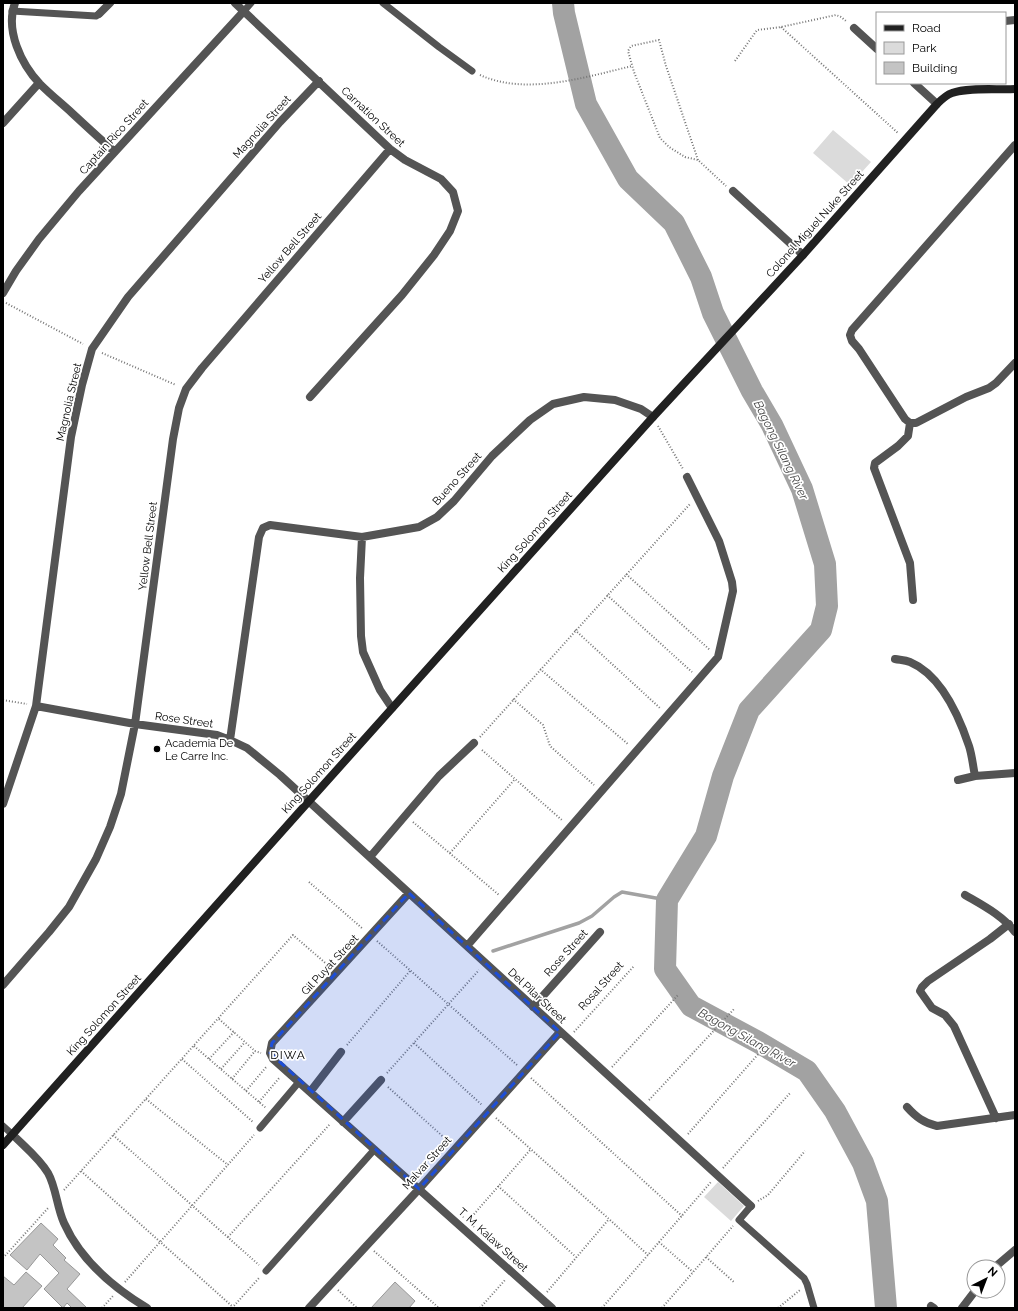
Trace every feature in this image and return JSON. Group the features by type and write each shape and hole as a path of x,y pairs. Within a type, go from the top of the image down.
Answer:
{"street":[{"path":"15,3 12,11 12,29 17,48 25,65 39,83 115,152"},
{"path":"99,14 110,3"},
{"name":"Carnation Street","path":"235,3 390,149 405,160 441,179 453,192 458,211 450,231 434,255 402,295 310,397"},
{"name":"Captain Rico Street","path":"3,293 39,238 79,191 244,11"},
{"path":"854,28 876,48"},
{"name":"Magnolia Street","path":"3,804 36,706 71,437 82,385 92,349 128,297 280,122 319,81"},
{"path":"3,123 39,83"},
{"path":"915,84 937,104"},
{"name":"Colonel Miguel Nuke Street","path":"653,417 804,255 905,139 944,97 964,90 1015,89"},
{"path":"1015,145 851,332 850,335 852,341 859,349 904,420 910,422 916,423 966,397 989,388 996,383 1015,363"},
{"name":"Yellow Bell Street","path":"3,985 50,932 69,907 96,859 110,827 121,794 135,724 173,439 179,408 186,389 202,368 390,149"},
{"path":"733,191 804,255"},
{"name":"Bueno Street","path":"230,740 259,537 263,528 270,525 362,537 419,527 437,517 454,501 492,456 530,420 553,404 584,397 615,400 641,409 653,417"},
{"name":"King Solomon Street","path":"3,1145 653,417"},
{"path":"910,422 908,436 898,446 875,463 874,468 910,563 913,600"},
{"path":"467,946 718,657 733,587 719,541 687,477"},
{"path":"362,537 360,621 363,652 380,690 392,708"},
{"path":"895,659 909,662 922,669 935,679 960,722 969,746 975,776"},
{"name":"Rose Street","path":"36,706 135,724 186,730 230,740 247,748 263,760 309,801"},
{"path":"370,858 439,776 474,743"},
{"path":"958,780 975,776 1015,772"},
{"name":"Del Pilar Street","path":"309,801 750,1206"},
{"name":"Gil Puyat Street","path":"272,1056 272,1043 409,893"},
{"path":"965,895 1009,924 1015,932"},
{"path":"996,1118 954,1026 945,1015 932,1008 920,991 928,981 990,939 1009,924"},
{"name":"Rose Street","path":"533,1007 600,932"},
{"name":"Malvar Street","path":"309,1308 419,1189 560,1032"},
{"path":"310,1092 341,1052"},
{"name":"T. M. Kalaw Street","path":"272,1056 286,1071 552,1308"},
{"path":"340,1119 381,1080"},
{"path":"907,1107 916,1117 926,1124 937,1126 1015,1115"},
{"path":"13,1135 40,1162 49,1174 64,1223 74,1241 88,1259 119,1289 147,1308"},
{"path":"1004,1259 1015,1250"},
{"path":"962,1308 969,1299"}],"lane":[{"name":"Captain Rico Street","path":"244,11 251,3"},
{"path":"383,3 472,71"},
{"path":"12,11 96,16 99,14"},
{"path":"260,1128 299,1082"},
{"path":"3,1126 13,1135"},
{"path":"266,1271 374,1150"},
{"path":"750,1206 739,1220 797,1271 807,1284 814,1308"}],"path":[{"path":"735,61 757,30 781,28 836,15 841,17 854,28"},
{"path":"781,28 905,139"},
{"path":"698,160 658,40 631,46 628,51 632,66 660,138 669,148 685,157 698,160 733,191"},
{"path":"472,71 494,81 521,84 550,83 632,66"},
{"path":"3,301 92,349 186,389"},
{"path":"653,417 687,477"},
{"path":"570,827 474,743 697,495"},
{"path":"626,574 718,657"},
{"path":"607,595 699,678"},
{"path":"575,630 667,714"},
{"path":"540,669 636,751"},
{"path":"513,699 543,725 550,746 601,791"},
{"path":"3,700 36,706"},
{"path":"450,853 515,779"},
{"path":"406,816 506,901"},
{"path":"309,882 524,1072 682,1216"},
{"path":"3,1258 294,935 337,973"},
{"path":"456,1148 381,1080 485,963"},
{"name":"Rosal Street","path":"568,1039 634,966"},
{"path":"341,1052 410,971"},
{"path":"606,1074 678,995"},
{"path":"642,1107 718,1028 735,1008"},
{"path":"219,1019 255,1051 272,1056 246,1091"},
{"path":"210,1059 234,1032"},
{"path":"221,1069 245,1042"},
{"path":"414,1043 648,1255"},
{"path":"194,1046 272,1114"},
{"path":"232,1079 255,1051"},
{"path":"680,1142 760,1051"},
{"path":"102,1308 260,1128 182,1059"},
{"path":"259,1102 286,1071"},
{"path":"602,1308 791,1092"},
{"path":"146,1099 228,1165"},
{"path":"228,1238 340,1119"},
{"path":"81,1171 233,1308 266,1271 113,1135"},
{"path":"462,1228 531,1148"},
{"path":"750,1206 768,1195 805,1151"},
{"path":"498,1186 576,1257"},
{"path":"541,1299 609,1219"},
{"path":"662,1308 739,1220"},
{"path":"659,1242 693,1272"},
{"path":"368,1245 439,1308"},
{"path":"706,1257 735,1283"},
{"path":"480,1308 512,1273"},
{"path":"331,1284 357,1308"},
{"path":"778,1308 807,1284"}],"highlighted area":[{"path":"409,893 560,1032 419,1189 270,1053 272,1043"}],"green space":[{"path":"833,130 871,162 850,185 813,153"},
{"path":"718,1182 744,1206 731,1221 704,1197"}],"building":[{"path":"41,1223 58,1239 53,1245 66,1258 64,1260 80,1274 67,1289 87,1308 72,1308 67,1303 63,1308 44,1289 59,1273 40,1254 27,1270 10,1255"},
{"path":"26,1272 42,1286 22,1308 3,1308 3,1276 14,1285"},
{"path":"395,1282 415,1301 409,1308 371,1308"}],"waterway":[{"name":"Bagong Silang River","path":"563,3 564,13 586,104 628,179 674,223 701,277 713,313 752,391 772,425 802,489 825,564 827,606 821,630 749,710 723,776 706,836 667,900 665,969 691,1006 758,1042 807,1071 835,1111 863,1163 877,1201 886,1308"},
{"path":"493,951 579,923 592,916 622,892 667,900"}],"place":[{"name":"Academia De Le Carre Inc.","path":"157,749"}],"district":[{"name":"DIWA","path":"288,1055"}]}
